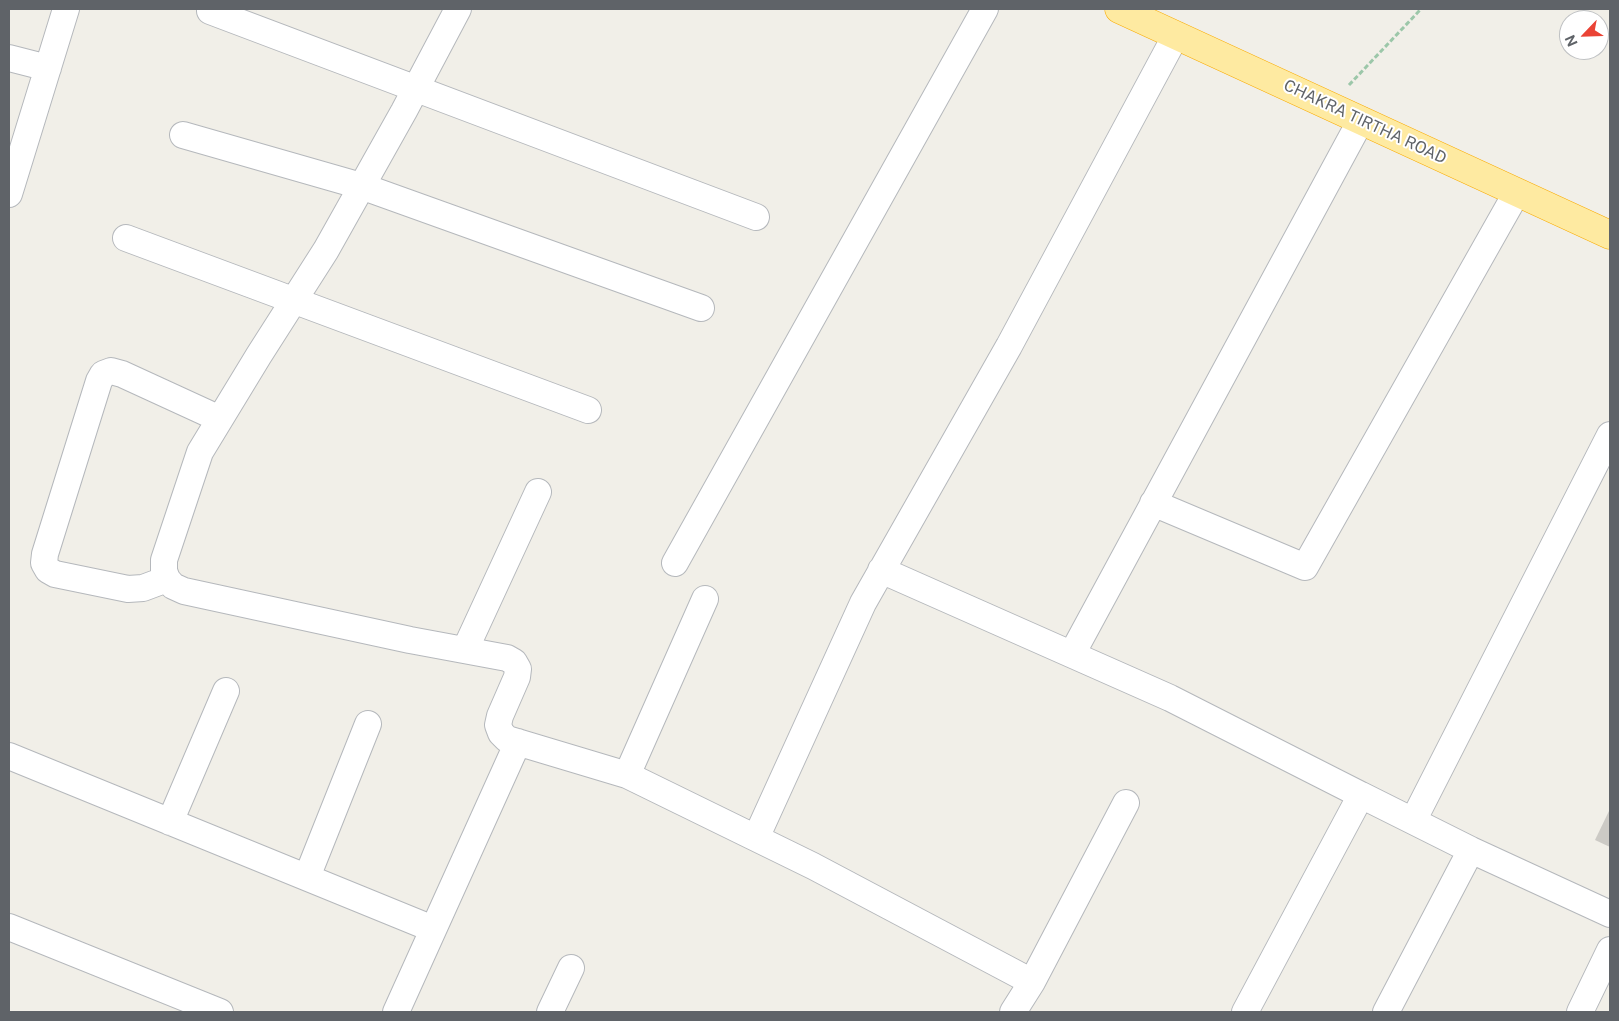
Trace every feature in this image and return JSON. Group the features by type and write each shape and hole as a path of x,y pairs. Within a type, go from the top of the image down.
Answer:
{"highway":[{"name":"CHAKRA TIRTHA ROAD","path":"1119,9 1610,235"}],"street":[{"path":"9,194 66,9"},
{"path":"458,9 326,250 200,452 164,560 164,571 167,579 173,586 184,591 410,640 507,658 514,662 518,669 518,677 500,716 498,725 501,733 507,739 627,775 813,866 1032,982"},
{"path":"675,564 985,9"},
{"path":"210,11 756,217"},
{"path":"756,838 863,602 1009,346 1176,35"},
{"path":"9,58 48,68"},
{"path":"1072,654 1361,120"},
{"path":"183,134 361,186 702,308"},
{"path":"1153,503 1305,567 1516,192"},
{"path":"126,238 588,410"},
{"path":"167,579 143,588 128,589 55,574 48,570 44,563 45,554 99,381 103,374 111,371 122,374 220,419"},
{"path":"1413,821 1610,435"},
{"path":"465,650 538,492"},
{"path":"881,570 1170,698 1471,850 1610,914"},
{"path":"627,775 704,599"},
{"path":"170,822 226,691"},
{"path":"307,877 368,724"},
{"path":"396,1012 518,742"},
{"path":"9,756 434,929"},
{"path":"1245,1012 1361,795"},
{"path":"1013,1012 1032,982 1126,803"},
{"path":"1386,1012 1471,850"},
{"path":"9,927 220,1012"},
{"path":"1580,1012 1610,950"},
{"path":"550,1012 571,968"}],"path":[{"path":"1329,106 1420,9"}],"building":[{"path":"1610,811 1610,847 1595,840"}]}
